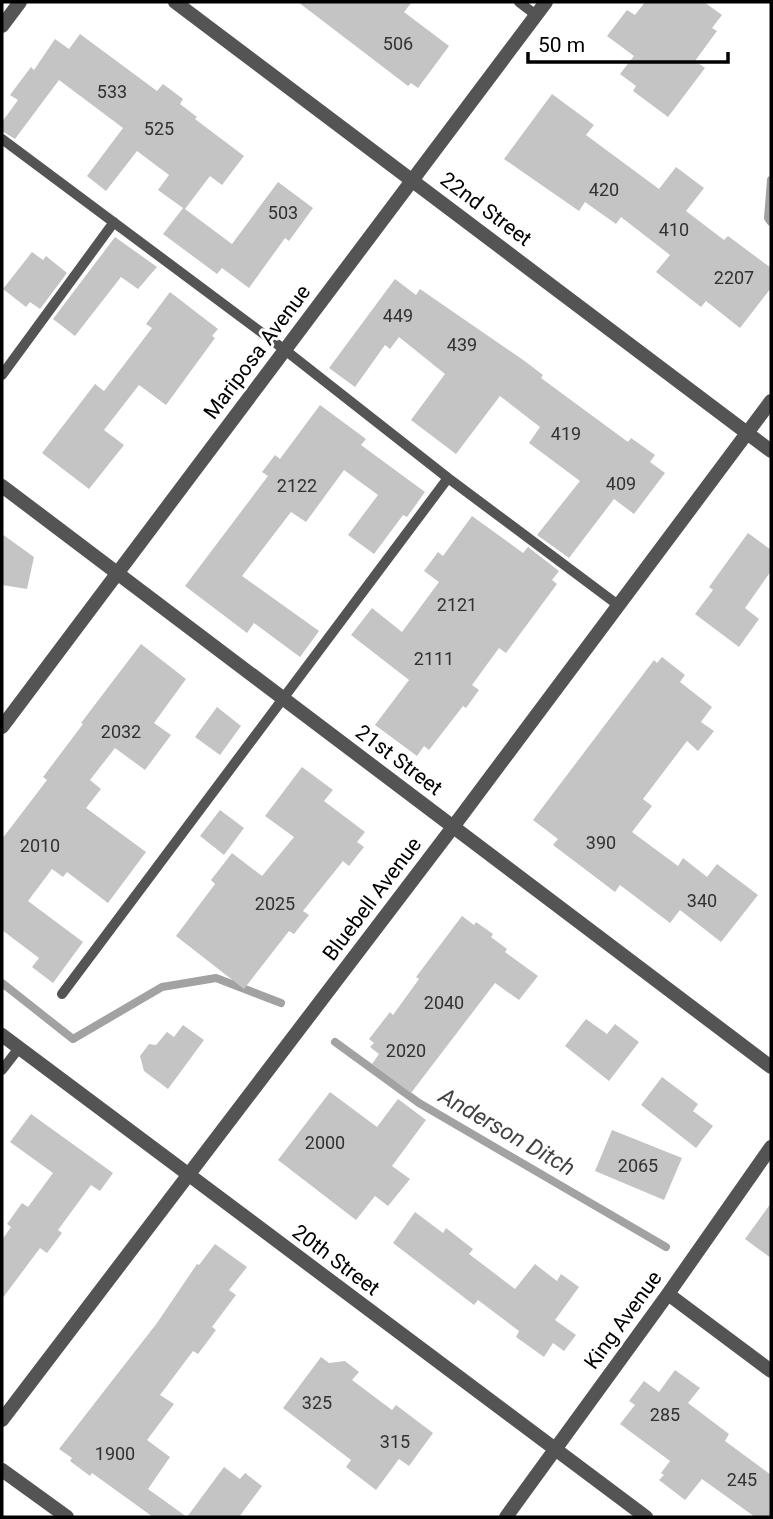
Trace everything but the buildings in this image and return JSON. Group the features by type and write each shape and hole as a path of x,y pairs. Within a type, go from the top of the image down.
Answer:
{"street":[{"path":"2,26 20,2"},
{"name":"22nd Street","path":"175,2 771,451"},
{"name":"Mariposa Avenue","path":"2,727 546,2"},
{"name":"Bluebell Avenue","path":"2,1420 453,827 771,401"},
{"name":"21st Street","path":"2,486 771,1067"},
{"name":"20th Street","path":"2,1035 646,1517"},
{"name":"King Avenue","path":"506,1517 771,1147"},
{"path":"668,1294 771,1371"},
{"path":"2,1470 67,1517"}],"lane":[{"path":"519,2 536,15"},
{"path":"2,139 285,350 448,478 618,605"},
{"path":"2,375 114,222"},
{"path":"62,994 448,478"},
{"path":"2,1070 19,1048"}],"waterway":[{"path":"771,180 768,218 771,222"},
{"name":"Anderson Ditch","path":"2,983 73,1039 162,987 216,978 281,1003"},
{"name":"Anderson Ditch","path":"335,1042 419,1103 666,1247"}]}
